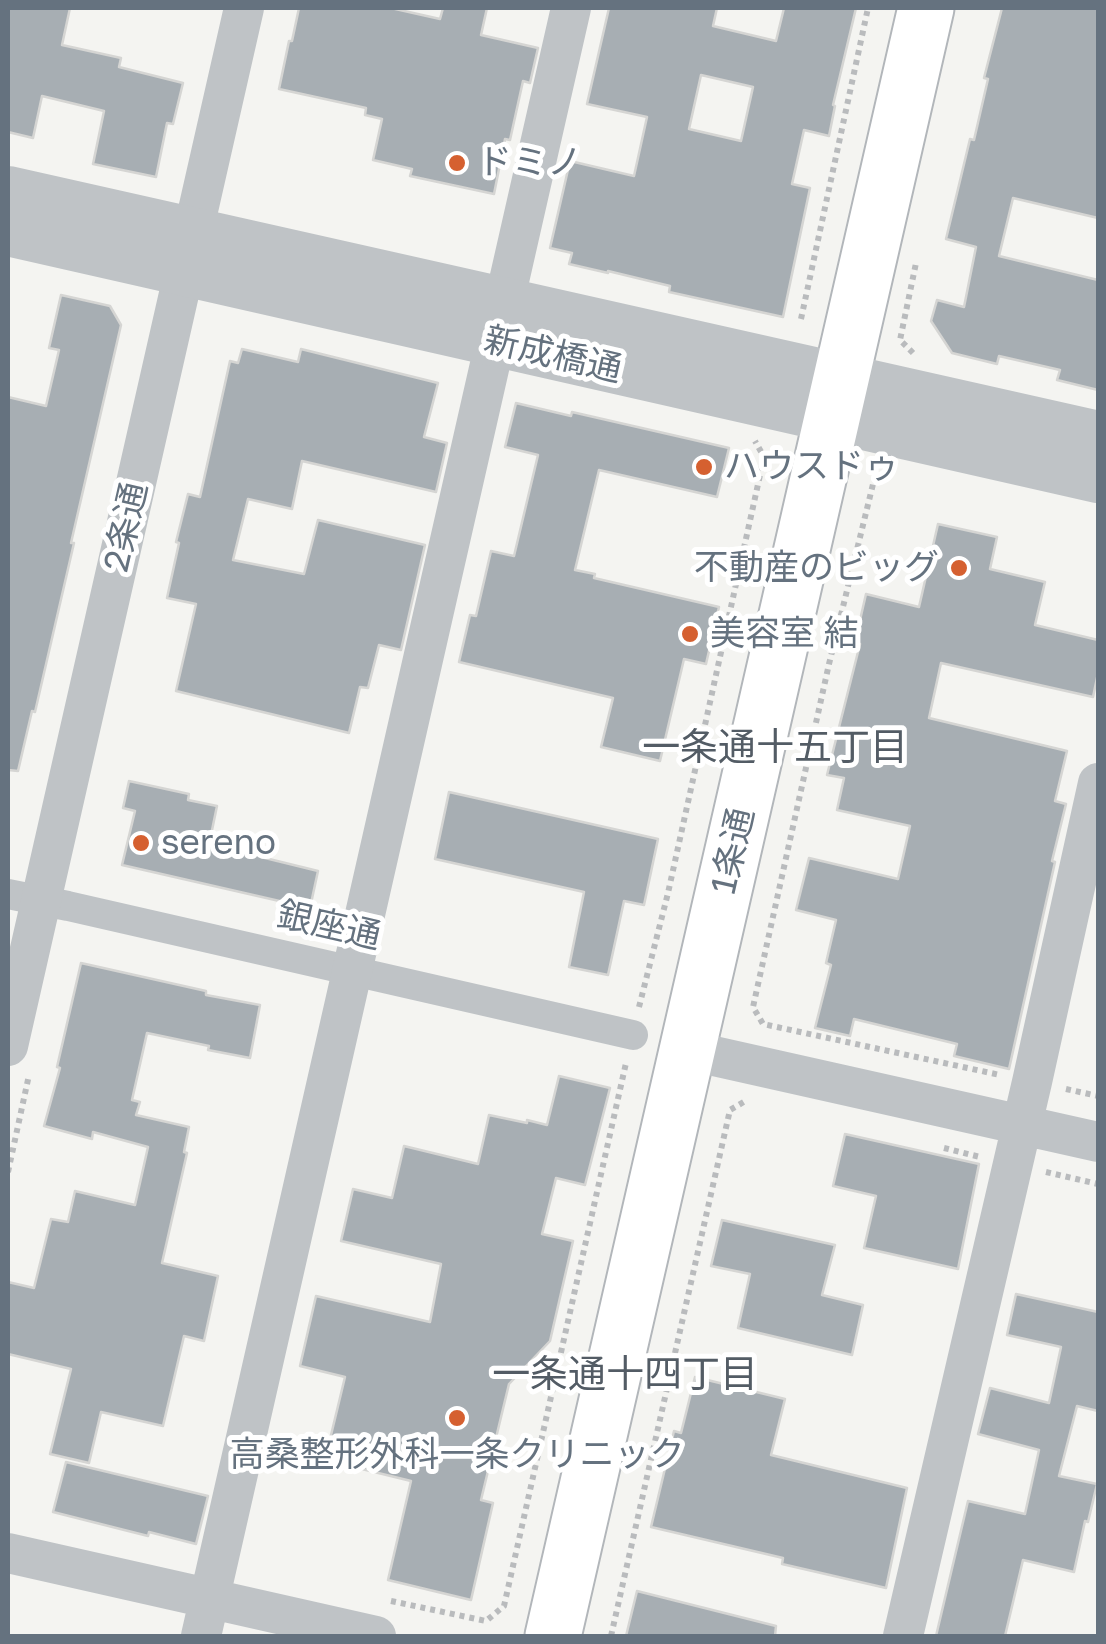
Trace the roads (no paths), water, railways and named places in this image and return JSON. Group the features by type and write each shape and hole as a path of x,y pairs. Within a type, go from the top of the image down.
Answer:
{"main road":[{"name":"1条通","path":"554,1636 926,8"}],"street":[{"name":"2条通","path":"8,1046 24,898 188,251 244,8"},
{"path":"205,1617 570,8"},
{"name":"新成橋通","path":"8,190 188,251 836,398 1098,478"},
{"name":"新成橋通","path":"8,230 188,251"},
{"name":"新成橋通","path":"836,398 1098,436"},
{"path":"903,1636 1098,784"},
{"name":"銀座通","path":"24,898 632,1035"},
{"path":"687,1050 1098,1142"},
{"path":"8,1553 205,1617 376,1636"}],"place":[{"name":"ドミノ","path":"457,163"},
{"name":"ハウスドゥ","path":"704,467"},
{"name":"不動産のビッグ","path":"959,568"},
{"name":"美容室 結","path":"690,634"},
{"name":"sereno","path":"141,843"},
{"name":"高桑整形外科一条クリニック","path":"457,1418"}],"district":[{"name":"一条通十五丁目","path":"775,748"},
{"name":"一条通十四丁目","path":"625,1375"}]}
